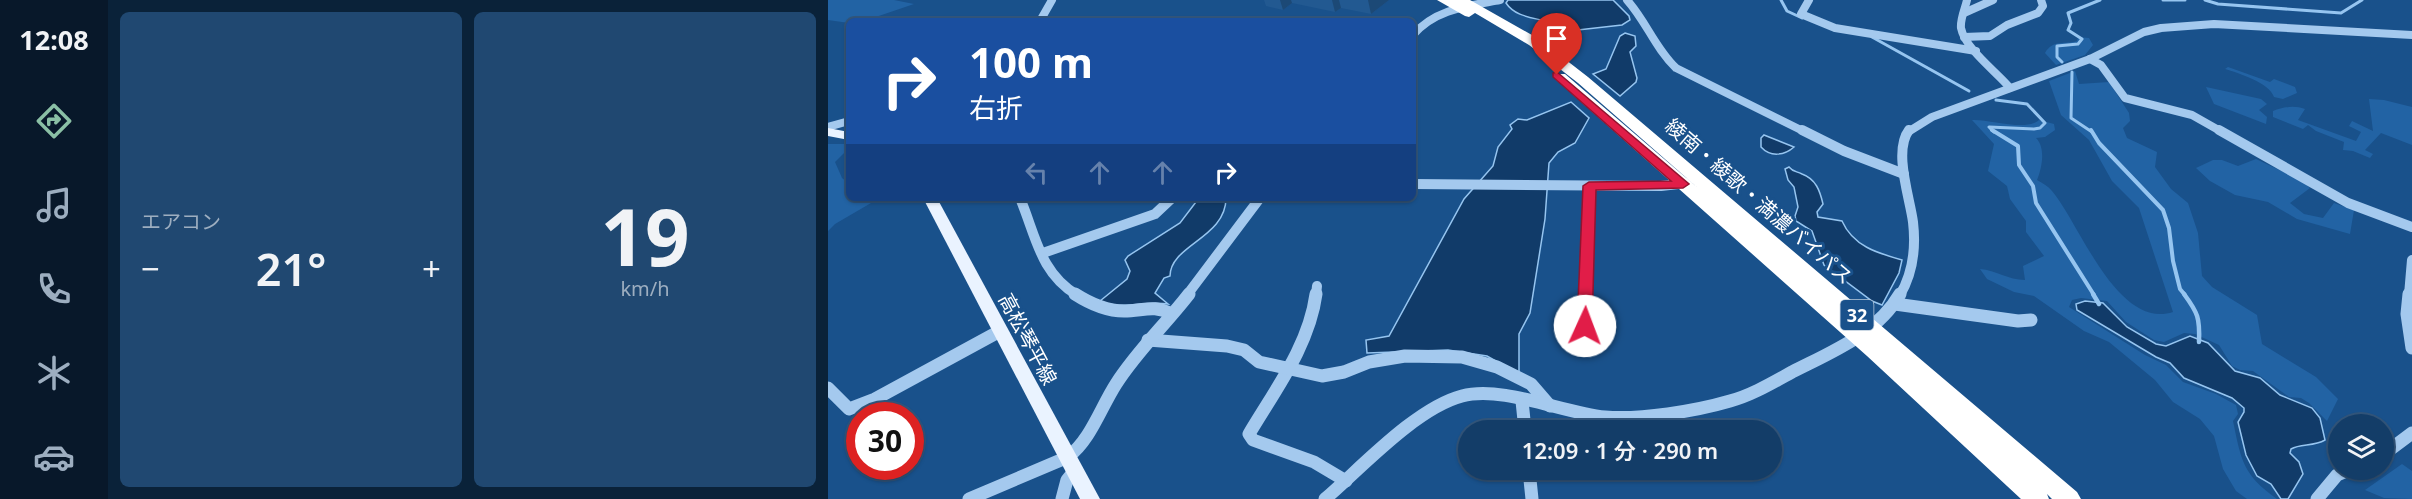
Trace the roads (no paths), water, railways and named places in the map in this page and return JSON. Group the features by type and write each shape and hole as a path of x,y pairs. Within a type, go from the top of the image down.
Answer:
{"highway":[{"name":"綾南・綾歌・満濃バイパス","path":"1459,4 1535,57 1691,181 1864,332 2069,499"},
{"name":"綾南・綾歌・満濃バイパス","path":"1864,332 2037,499"}],"main road":[{"path":"828,132 846,135"},
{"name":"高松琴平線","path":"932,201 1090,499"}],"street":[{"path":"1042,18 1052,0"},
{"path":"1416,32 1426,20 1459,4 1500,0"},
{"path":"1627,0 1637,10 1662,57 1676,68 1844,151 1904,174"},
{"path":"1809,0 1801,14 1835,28 1976,51"},
{"path":"1967,0 1961,28 1964,37 2002,76 2010,88"},
{"path":"1964,13 1993,0"},
{"path":"1964,37 1994,34 2007,25 2038,13 2043,6 2041,0"},
{"path":"1325,499 1414,424 1452,400 1474,394 1550,406 1597,417 1617,418 1670,412 1731,401 1842,347 1864,332 1895,304 1910,277 1915,252 1904,174 1904,138 1912,127 2090,59 2144,32 2188,25 2214,24 2412,35"},
{"path":"2090,59 2102,65 2125,98 2192,115 2348,203 2412,227"},
{"path":"828,127 846,122"},
{"path":"1416,184 1589,186 1691,181"},
{"path":"1584,348 1589,186"},
{"path":"1021,201 1048,269 1057,281 1095,305 1112,310 1126,311 1148,306 1161,307 1170,314"},
{"path":"1043,253 1155,214 1169,201"},
{"path":"1062,499 1072,464 1116,384 1148,340 1184,300 1258,201"},
{"path":"2412,260 2407,314 2412,348"},
{"path":"1317,286 1313,317 1307,332 1249,434 1253,440 1314,462 1346,481"},
{"path":"1895,304 2019,321 2031,320"},
{"path":"828,388 849,409 875,399 1000,331"},
{"path":"1148,340 1227,346 1244,350 1259,362 1322,376 1344,372 1369,362 1405,356 1462,357 1497,366 1531,384 1550,406"},
{"path":"1522,401 1524,420"},
{"path":"2394,446 2412,433"},
{"path":"969,499 1072,464"},
{"path":"1530,480 1532,499"},
{"path":"2317,499 2333,480"}],"waterway":[{"path":"1781,0 1787,11 1802,18"},
{"path":"2062,62 2057,57 2057,46 2078,44 2082,39 2068,30 2071,23 2068,13 2100,0"},
{"path":"2163,0 2185,0"},
{"path":"2205,0 2218,4 2341,13 2362,0"},
{"path":"1872,37 1969,91"},
{"path":"2072,72 2071,118 2092,132"},
{"path":"1992,130 1989,127 2034,129 2040,128 2045,123 2027,104 1996,100"},
{"path":"1992,130 2018,146 2019,165 2033,186 2036,203 2094,295"},
{"path":"2091,130 2099,143 2163,210 2169,228 2173,261 2180,289 2185,295"},
{"path":"2093,294 2099,304"},
{"path":"2184,294 2197,316 2199,342"}]}
